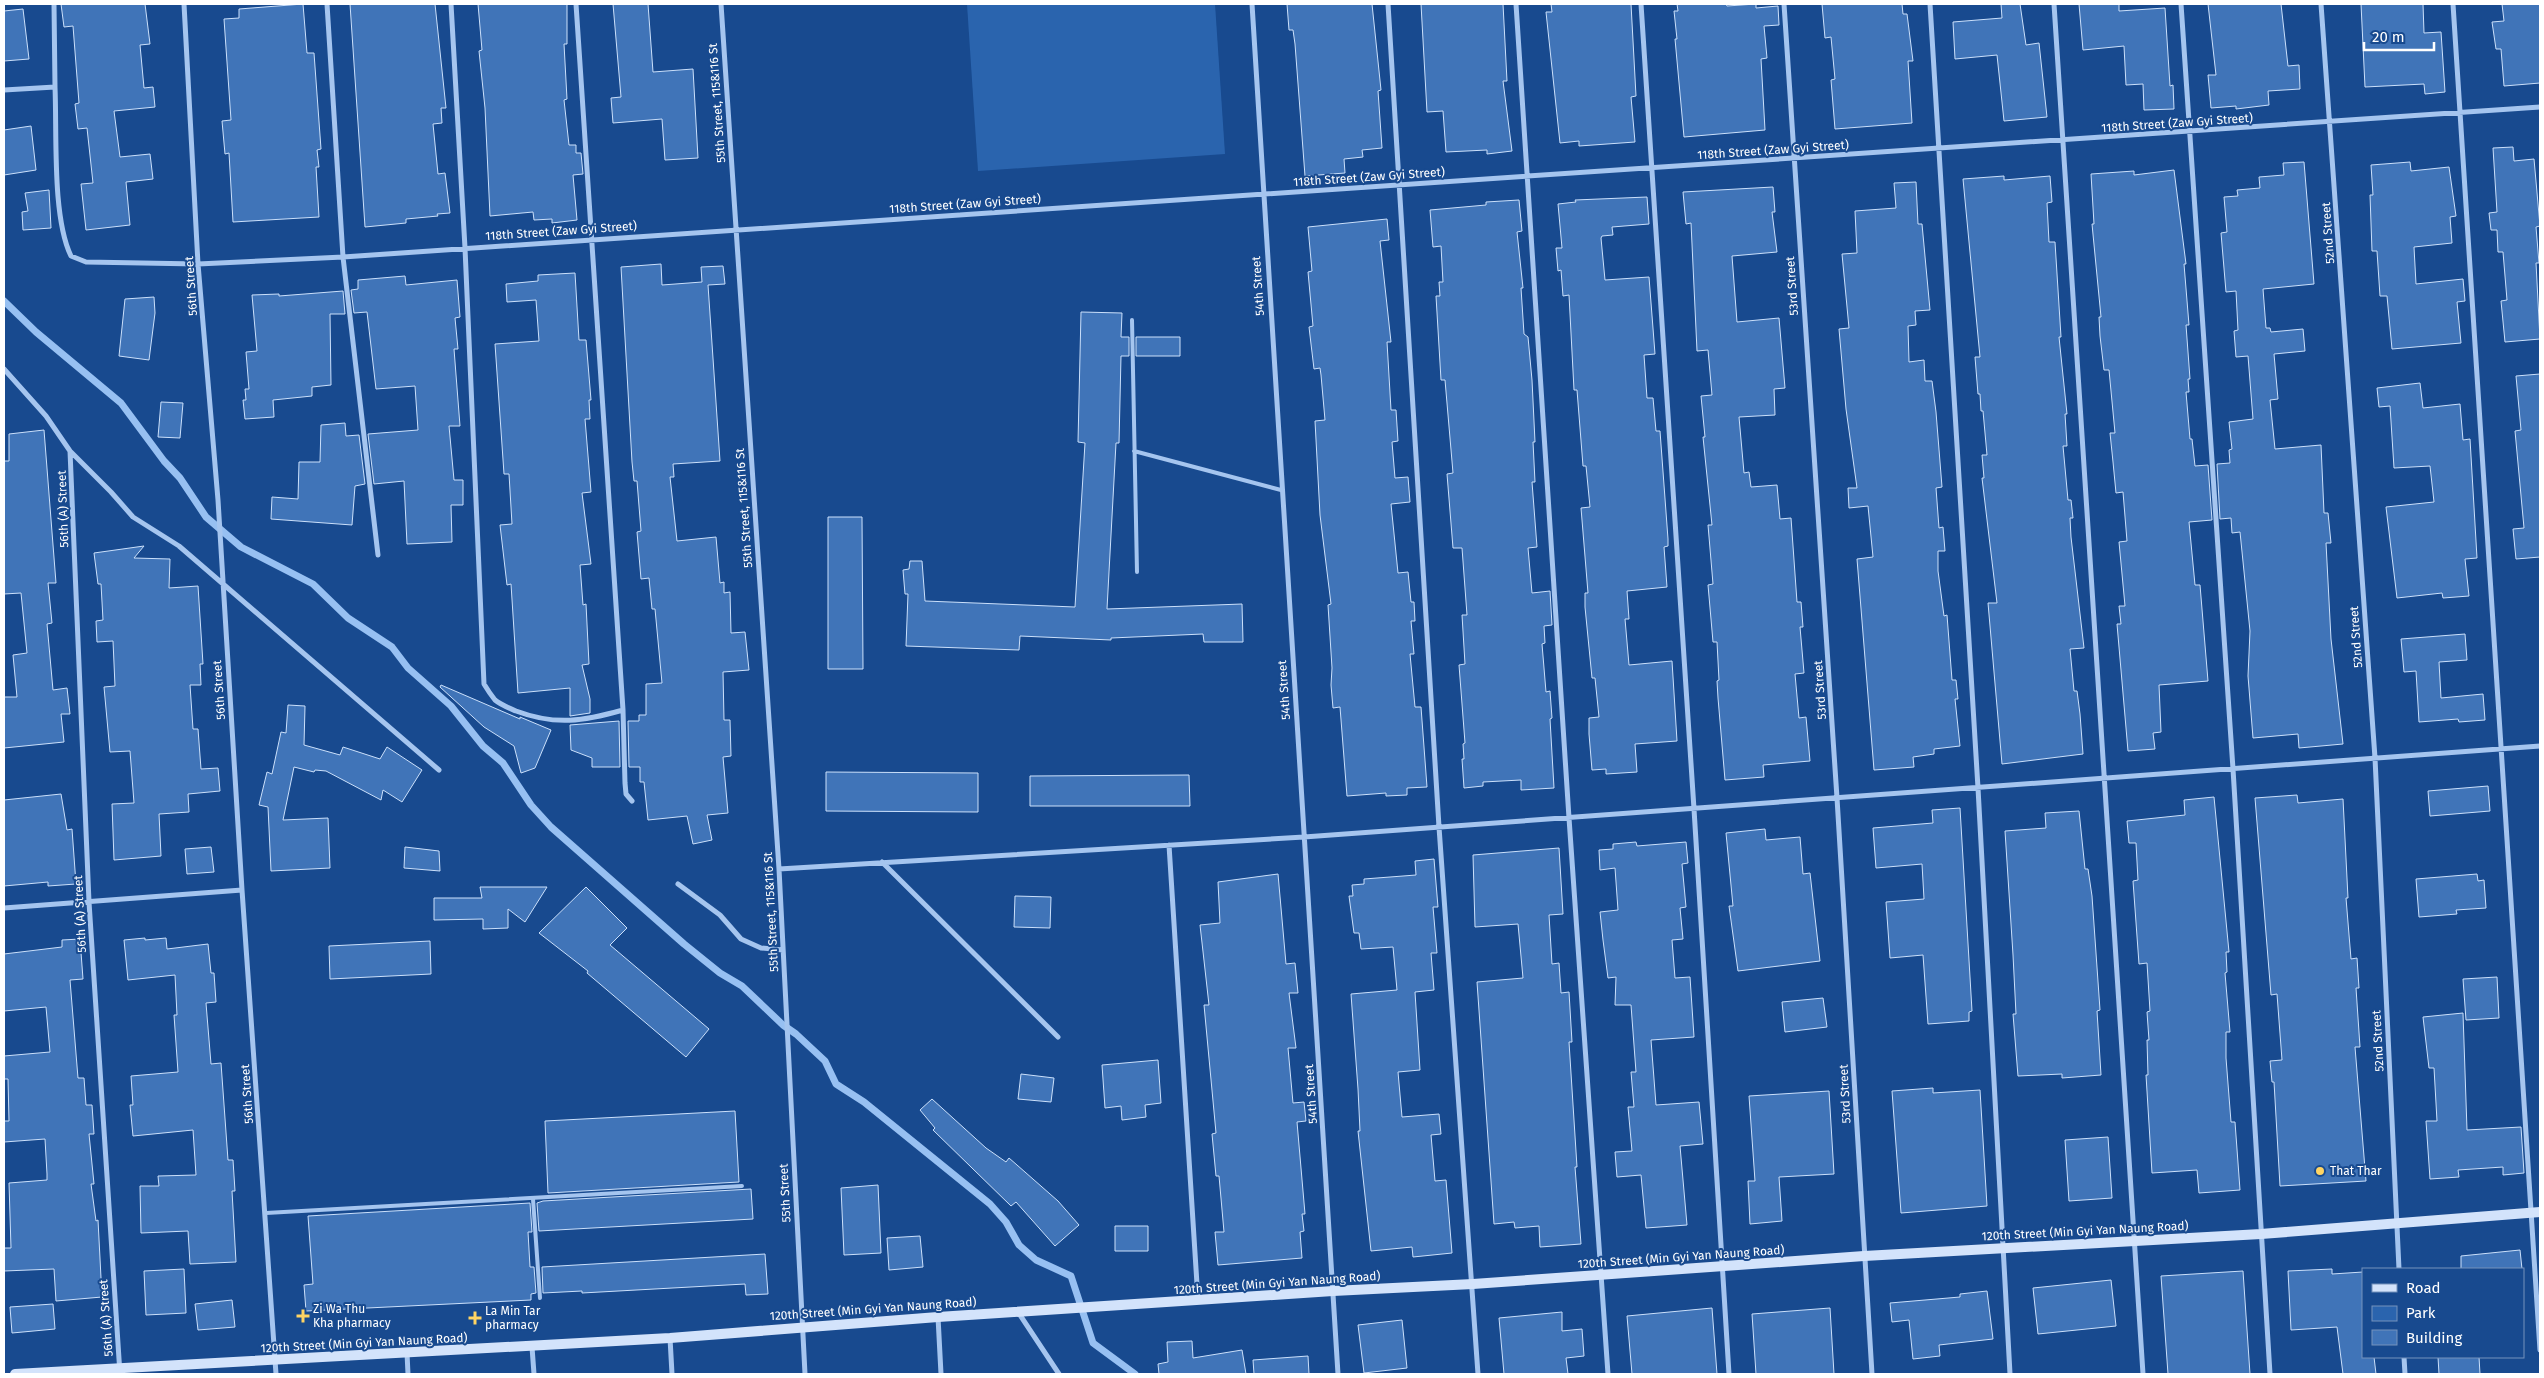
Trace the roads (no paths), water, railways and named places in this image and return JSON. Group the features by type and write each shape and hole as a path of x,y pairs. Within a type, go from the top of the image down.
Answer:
{"main road":[{"name":"120th Street (Min Gyi Yan Naung Road)","path":"15,1374 120,1372 275,1359 532,1347 670,1338 801,1326 1095,1308 1333,1290 1473,1284 1864,1256 2261,1234 2536,1212"}],"street":[{"name":"118th Street (Zaw Gyi Street)","path":"54,4 55,87 60,214 63,241 71,256 86,262 198,264 343,257 1793,158 2062,142 2188,131 2330,123 2540,107"},
{"name":"56th Street","path":"184,4 198,264 221,558 276,1374"},
{"path":"327,4 343,257 378,555"},
{"path":"451,4 465,248 484,684 496,700 504,706 524,714 559,722 592,719 623,710"},
{"path":"576,4 623,710 626,794 632,801"},
{"name":"55th Street, 115&116 St","path":"721,4 779,869 786,1010"},
{"name":"54th Street","path":"1252,4 1262,194 1338,1374"},
{"path":"1388,4 1439,828 1478,1374"},
{"path":"1516,4 1569,818 1608,1374"},
{"path":"1641,4 1694,809 1720,1267 1729,1374"},
{"name":"53rd Street","path":"1784,4 1837,798 1872,1374"},
{"path":"1930,4 1978,788 2010,1374"},
{"path":"2054,4 2143,1374"},
{"path":"2181,4 2188,131 2233,769 2270,1374"},
{"name":"52nd Street","path":"2321,4 2375,758 2399,1268"},
{"path":"2454,4 2502,749 2536,1212 2540,1350"},
{"path":"4,90 55,87"},
{"path":"4,369 40,408 70,451 133,517 179,546 439,770"},
{"name":"56th (A) Street","path":"70,451 89,902 120,1372"},
{"path":"779,869 1439,828 2540,746"},
{"path":"1169,845 1198,1300"},
{"path":"882,862 1058,1037"},
{"path":"678,884 720,915 741,938 761,948 783,950"},
{"path":"4,908 242,890"},
{"name":"55th Street","path":"786,1010 804,1374"},
{"path":"1018,1312 1059,1374"},
{"path":"938,1317 941,1374"},
{"path":"670,1338 672,1374"},
{"path":"532,1347 534,1374"},
{"path":"407,1353 408,1374"},
{"path":"2404,1358 2405,1374"}],"lane":[{"path":"1132,320 1137,572"},
{"path":"1134,452 1281,490"},
{"path":"266,1213 742,1186"},
{"path":"533,1199 540,1298"}],"waterway":[{"path":"4,301 36,332 121,403 164,461 180,478 206,517 241,547 313,584 348,618 392,647 408,668 451,706 483,746 503,763 531,805 551,827 684,944 720,973 742,986 783,1025 796,1034 825,1061 836,1084 864,1102 990,1204 1006,1222 1019,1245 1036,1260 1071,1276 1093,1343 1135,1374"}],"place":[{"name":"That Thar","path":"2320,1171"},
{"name":"Zi Wa Thu Kha pharmacy","path":"303,1316"},
{"name":"La Min Tar pharmacy","path":"475,1318"}]}
